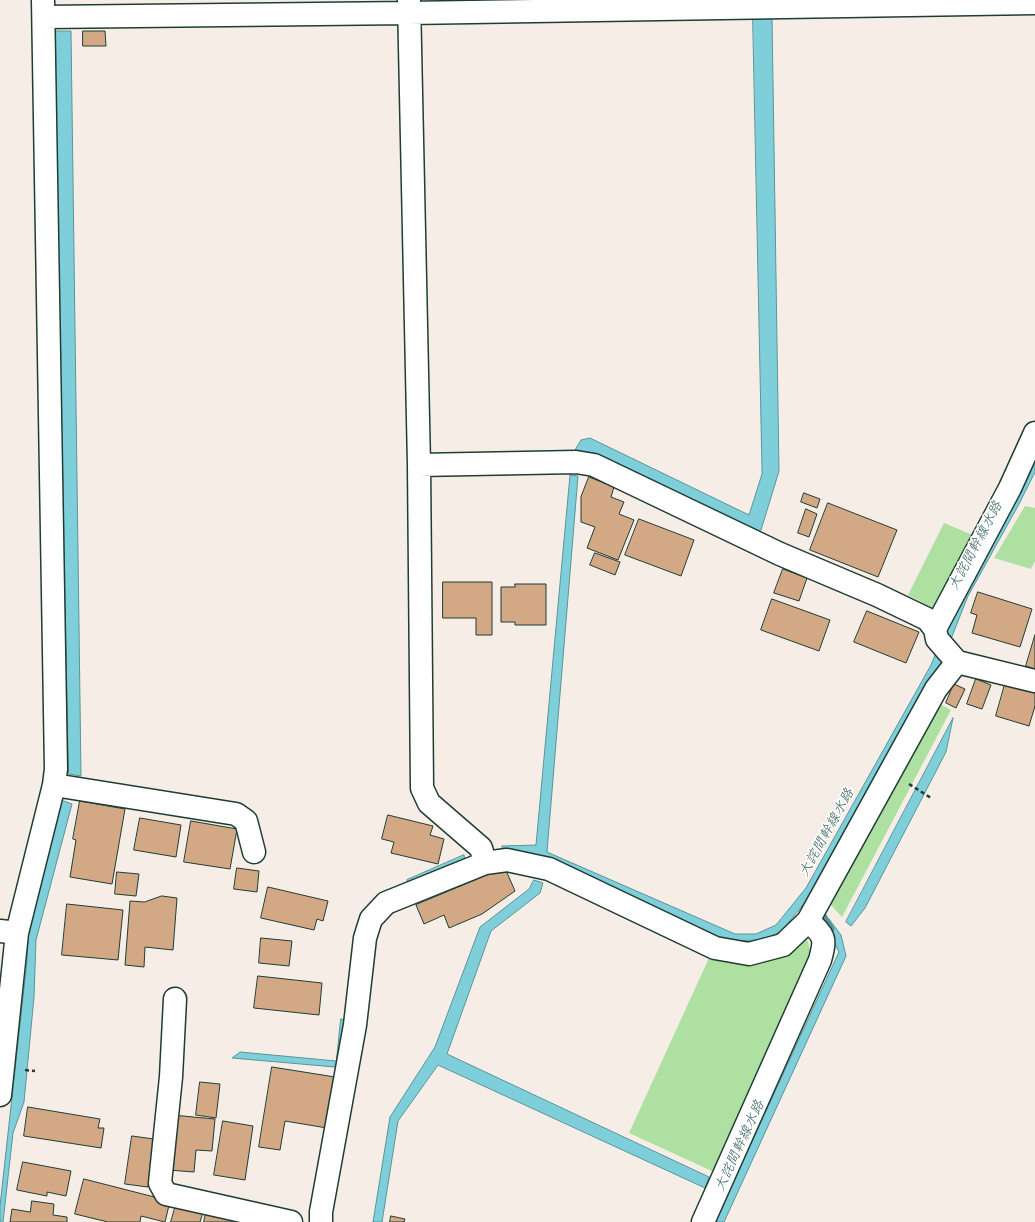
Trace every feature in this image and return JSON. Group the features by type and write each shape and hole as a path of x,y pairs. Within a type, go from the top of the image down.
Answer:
{"street":[{"path":"0,1095 9,932 54,785 56,769 44,9 927,2 1035,3"},
{"path":"409,6 419,465 422,788 429,803 481,848 485,863"},
{"path":"321,1222 321,1212 355,1024 365,938 371,920 386,904 485,863 507,860 549,869 715,948 749,954 783,945 808,921 936,689 945,646 1010,488 1035,433"},
{"path":"419,465 576,462 594,465 780,554 877,595 927,619 945,646 1035,681"},
{"path":"54,785 236,814 246,821 254,852"},
{"path":"703,1222 820,960 824,944 820,931 808,921"},
{"path":"175,999 171,1077 160,1183 166,1194 291,1222"}],"path":[{"path":"911,786 932,798"}],"green space":[{"path":"1025,506 1035,508 1035,561 1031,569 994,558"},
{"path":"944,523 975,536 935,609 908,595"},
{"path":"936,702 951,710 842,917 830,904"},
{"path":"806,935 811,953 716,1173 629,1133 709,958 762,964"}],"water":[{"path":"753,17 772,17 779,471 761,530 752,532 595,454 575,450 581,440 590,438 749,515 762,474"},
{"path":"54,31 71,31 81,776 69,774"},
{"path":"1035,452 1035,472 968,596 939,669 810,896 781,932 760,940 729,941 544,859 502,851 502,846 536,845 570,475 578,476 547,852 735,934 756,934 776,925 806,888 931,665 960,594"},
{"path":"953,718 946,752 865,908 851,926 846,922"},
{"path":"61,800 72,804 36,940 34,997 24,1102 13,1133 3,1222 0,1222 0,1206 27,961 28,934"},
{"path":"464,855 465,860 408,885 407,880"},
{"path":"534,880 543,883 540,893 491,931 447,1054 709,1177 705,1188 438,1065 398,1121 382,1222 373,1222 390,1117 435,1047 480,927 529,889"},
{"path":"829,919 841,935 846,956 724,1222 715,1222 839,952 825,924"},
{"path":"341,1019 348,1020 342,1065 335,1067 232,1058 240,1052 336,1061"}],"building":[{"path":"83,31 105,31 106,46 83,46"},
{"path":"589,477 614,487 611,497 624,502 619,514 634,520 618,560 587,548 595,527 581,522 581,497"},
{"path":"804,493 820,499 817,508 801,502"},
{"path":"828,503 897,530 878,577 810,550"},
{"path":"806,509 817,514 809,537 798,533"},
{"path":"639,519 694,540 681,576 625,555"},
{"path":"595,553 620,562 615,575 590,565"},
{"path":"783,569 807,578 799,601 774,593"},
{"path":"443,582 492,582 492,635 476,635 476,618 443,618"},
{"path":"515,584 546,584 546,625 515,625 515,622 501,622 501,587 515,587"},
{"path":"978,592 1032,609 1020,647 972,633 977,615 971,613"},
{"path":"772,599 830,620 819,651 761,630"},
{"path":"867,611 919,632 906,663 854,642"},
{"path":"1035,635 1035,669 1026,666"},
{"path":"976,679 991,685 982,709 967,704"},
{"path":"954,684 965,689 956,708 946,703"},
{"path":"1005,684 1035,693 1035,706 1029,726 996,716"},
{"path":"80,801 125,809 112,884 70,877 76,840 73,839"},
{"path":"388,815 433,826 430,835 444,839 438,864 391,853 394,842 382,839"},
{"path":"140,818 181,825 176,857 134,850"},
{"path":"191,821 237,829 230,869 184,862"},
{"path":"237,868 259,871 257,892 234,889"},
{"path":"505,868 515,891 482,914 449,928 444,915 424,924 416,905"},
{"path":"117,872 139,874 136,896 115,894"},
{"path":"268,887 328,901 323,921 317,919 314,930 261,918"},
{"path":"162,896 177,898 173,950 145,947 144,967 125,965 130,901 144,902"},
{"path":"67,904 123,910 118,960 62,955"},
{"path":"261,938 292,941 289,966 259,963"},
{"path":"258,976 322,983 319,1015 254,1008"},
{"path":"272,1067 335,1077 327,1128 285,1121 280,1150 259,1147"},
{"path":"200,1082 220,1084 216,1118 196,1115"},
{"path":"28,1107 100,1119 98,1128 104,1128 101,1148 24,1136"},
{"path":"172,1115 215,1119 212,1151 196,1150 194,1172 168,1170"},
{"path":"223,1121 253,1126 245,1180 214,1175"},
{"path":"132,1136 154,1139 148,1187 125,1184"},
{"path":"23,1162 71,1171 66,1196 47,1192 47,1196 17,1190"},
{"path":"84,1179 170,1201 165,1222 141,1216 140,1222 108,1222 75,1214"},
{"path":"32,1201 54,1204 53,1215 67,1217 67,1222 10,1222 12,1209 30,1212"},
{"path":"177,1201 204,1209 200,1222 171,1222"},
{"path":"206,1213 256,1222 204,1222"},
{"path":"391,1216 405,1219 404,1222 390,1222"}],"waterway":[{"name":"大詫間幹線水路","path":"819,909 831,929"}]}
